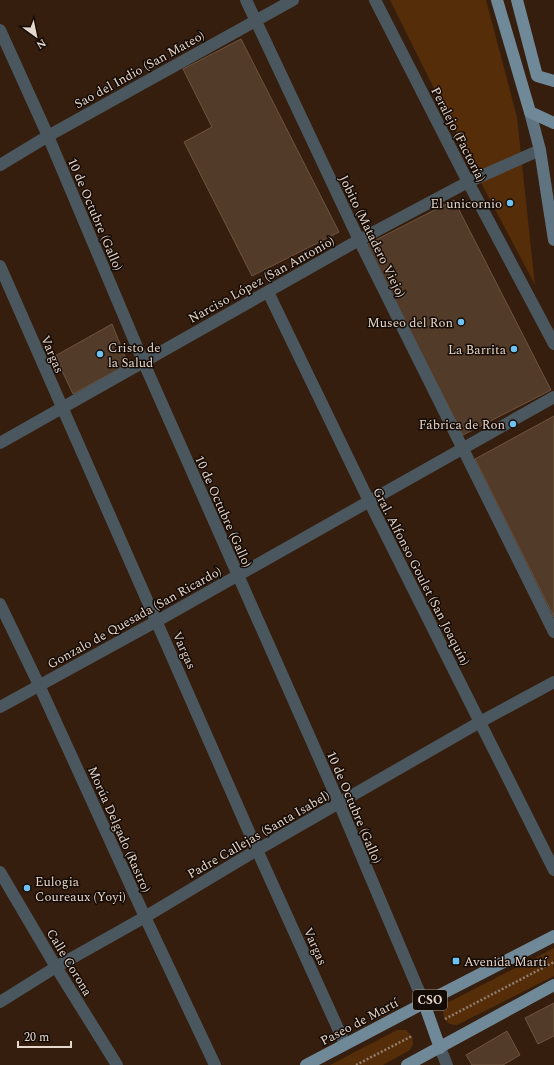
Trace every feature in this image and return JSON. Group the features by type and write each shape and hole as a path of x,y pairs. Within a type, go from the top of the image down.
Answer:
{"main road":[{"path":"497,0 540,150 554,240"},
{"path":"517,0 538,76 554,81"},
{"path":"530,112 554,123"},
{"name":"Paseo de Martí","path":"306,1065 554,936"},
{"path":"406,1065 440,1048 554,985"},
{"path":"424,1003 440,1048"}],"street":[{"name":"Jobito (Matadero Viejo)","path":"246,0 359,240 554,632"},
{"name":"Sao del Indio (San Mateo)","path":"0,165 48,136 293,0"},
{"name":"Peralejo (Factoría)","path":"375,0 468,182 554,344"},
{"name":"10 de Octubre (Gallo)","path":"0,30 48,136 143,361 339,803 424,1003"},
{"name":"Narciso López (San Antonio)","path":"0,442 359,240 468,182 540,150"},
{"name":"Vargas","path":"0,266 257,850 345,1044"},
{"name":"Gral. Alfonso Goulet (San Joaquín)","path":"268,292 369,501 554,870"},
{"name":"Gonzalo de Quesada (San Ricardo)","path":"0,707 238,576 554,397"},
{"name":"Morúa Delgado (Rastro)","path":"0,604 215,1065"},
{"name":"Padre Callejas (Santa Isabel)","path":"0,1002 56,967 145,917 257,850 480,722 554,682"},
{"name":"Calle Corona","path":"0,872 56,967 117,1065"},
{"path":"440,1048 447,1065"}],"path":[{"path":"444,1019 554,962"},
{"path":"356,1065 412,1036"}],"shaded area":[{"path":"390,0 486,0 517,117 535,285 478,177"},
{"path":"554,948 554,976 457,1025 449,1023 444,1018 443,1011 447,1003"},
{"path":"397,1030 406,1030 412,1036 413,1044 410,1050 383,1065 330,1065"}],"building":[{"path":"241,39 339,232 252,276 184,142 212,127 183,69"},
{"name":"Museo del Ron","path":"454,200 551,390 463,435 366,245"},
{"path":"112,324 128,364 73,394 55,356"},
{"path":"554,416 554,617 475,459"},
{"path":"554,1003 554,1036 538,1044 525,1018"},
{"path":"507,1031 520,1055 503,1065 472,1065 466,1055"}],"place":[{"name":"El unicornio","path":"510,203"},
{"name":"Museo del Ron","path":"461,322"},
{"name":"La Barrita","path":"514,349"},
{"name":"Cristo de la Salud","path":"100,354"},
{"name":"Fábrica de Ron","path":"513,424"},
{"name":"Eulogia Coureaux (Yoyi)","path":"27,888"},
{"name":"Avenida Martí","path":"456,961"}]}
